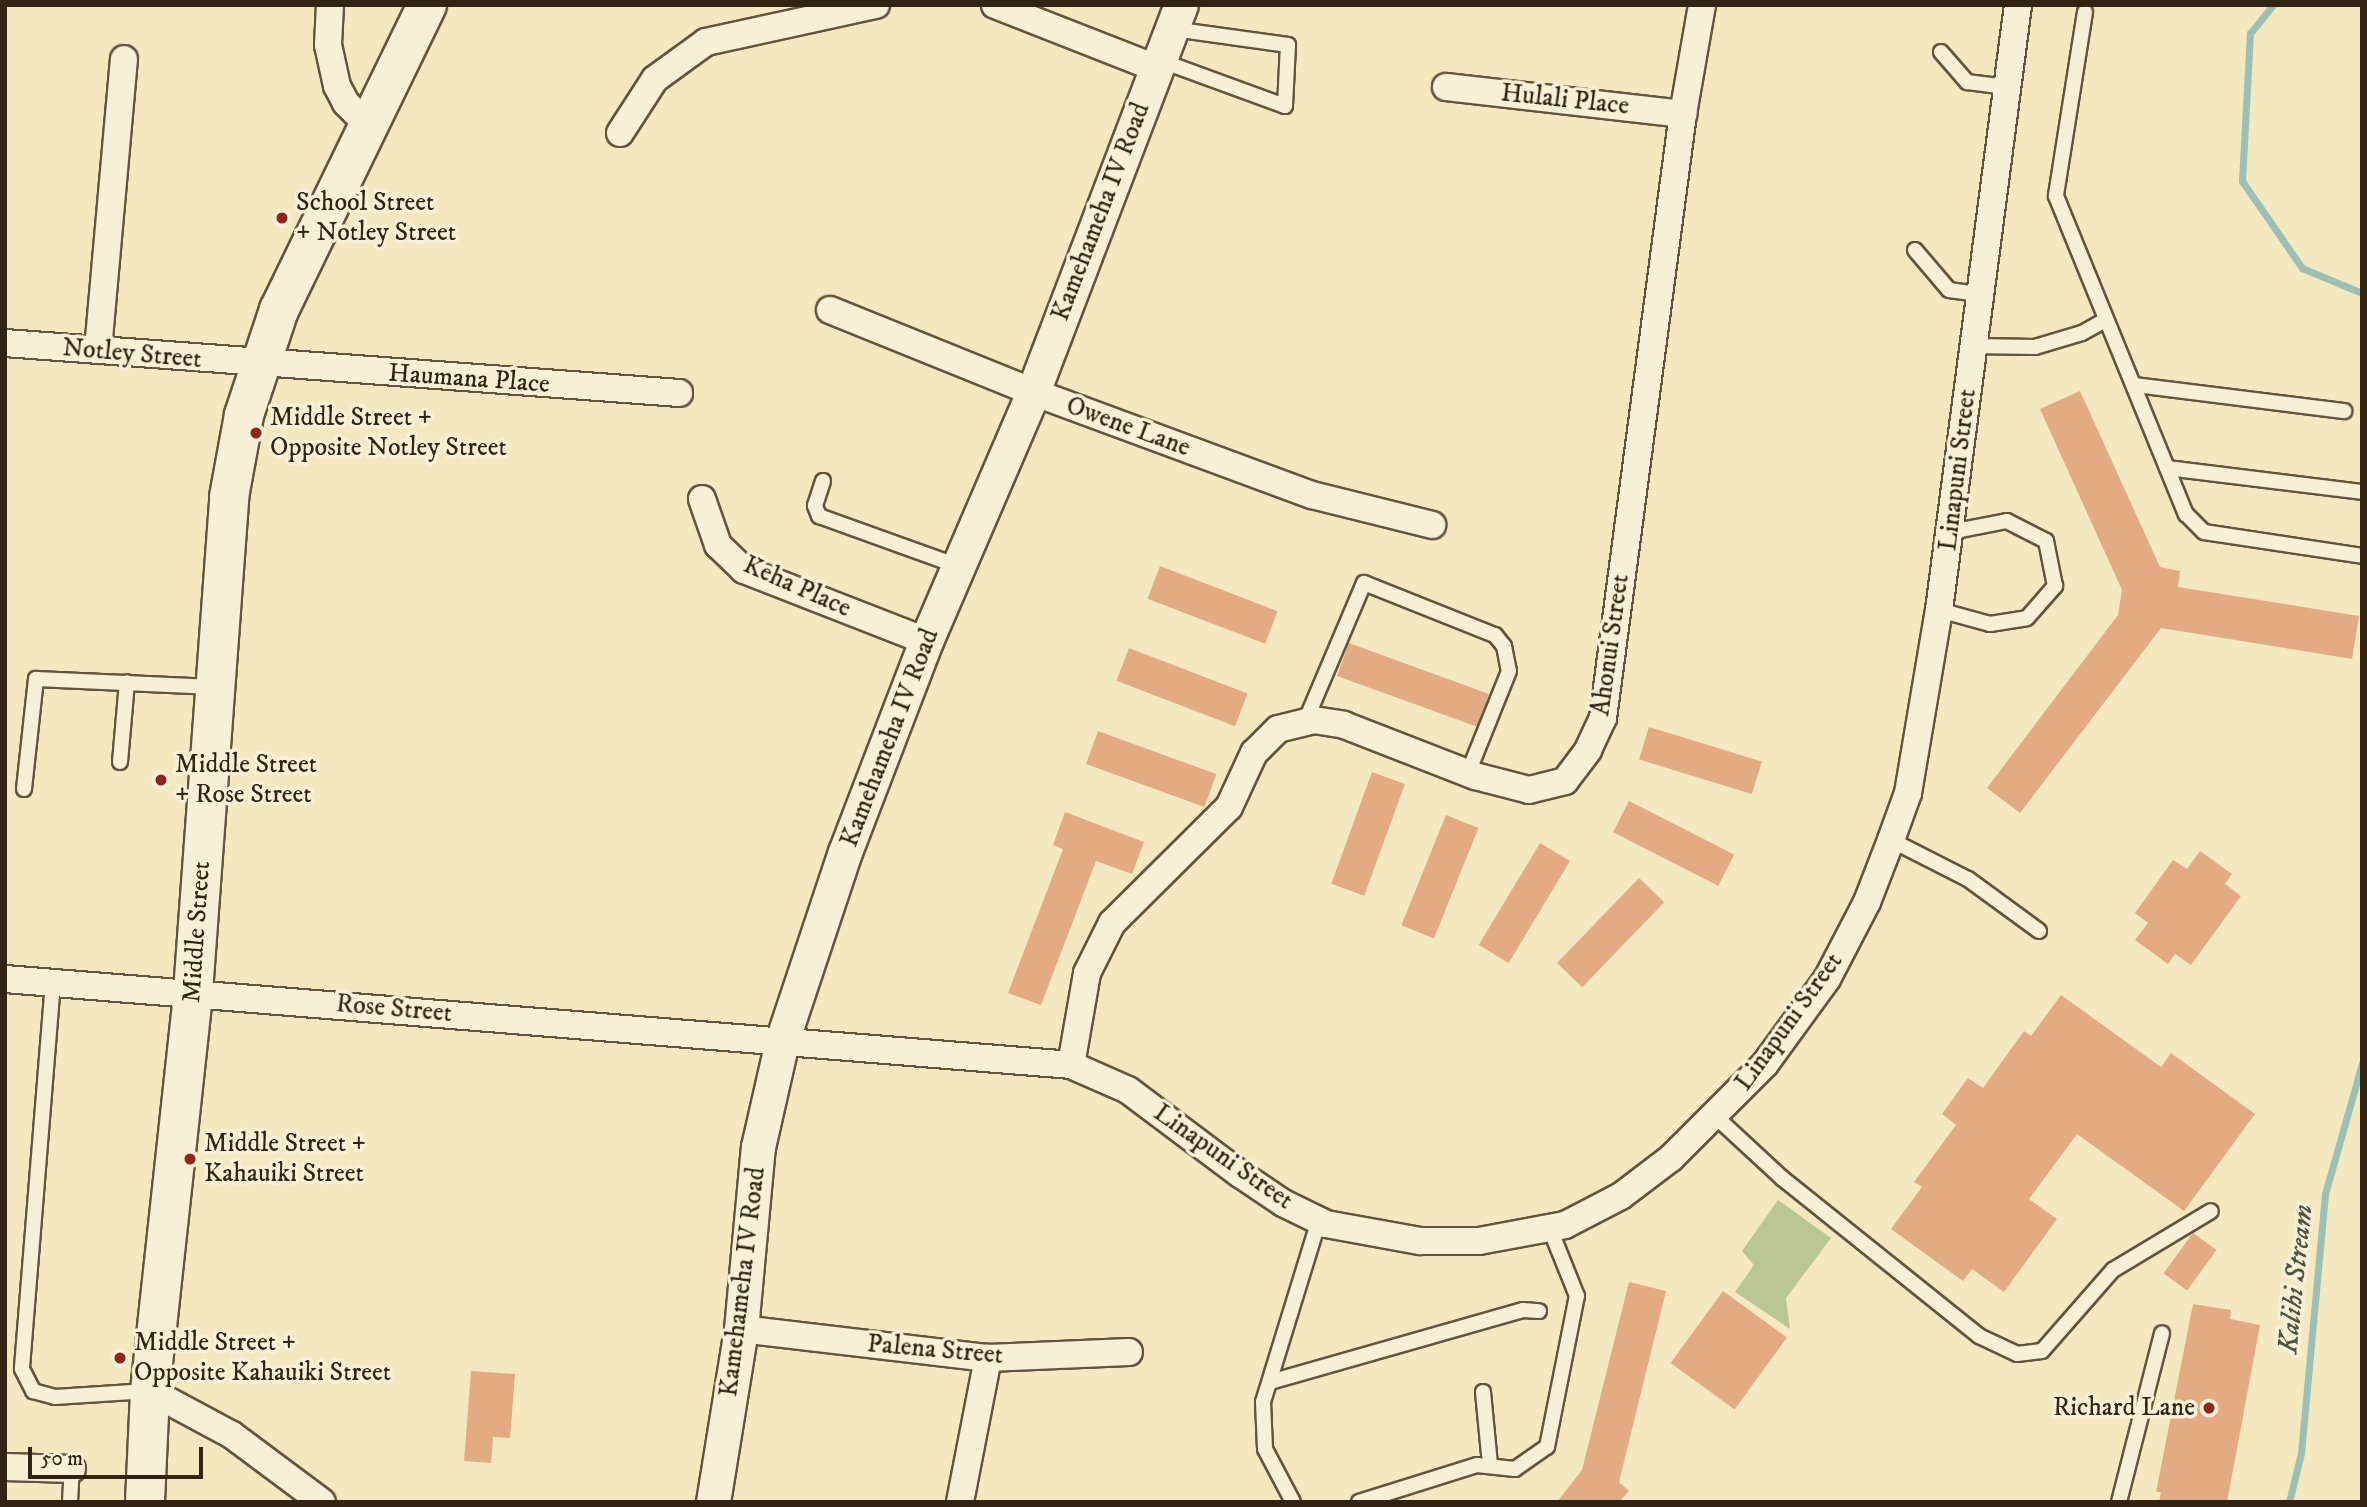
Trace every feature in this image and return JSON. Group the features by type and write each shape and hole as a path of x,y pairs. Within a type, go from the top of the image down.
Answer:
{"main road":[{"name":"Middle Street","path":"145,1502 150,1391 192,992 229,497 244,415 279,310 427,5"}],"street":[{"path":"330,5 328,45 337,86 346,103 369,126"},
{"path":"621,133 655,79 706,42 876,5"},
{"path":"995,5 1158,64"},
{"name":"Ahonui Street","path":"1071,1065 1087,973 1112,923 1229,807 1254,753 1278,729 1305,722 1344,725 1468,773 1530,790 1564,781 1588,750 1603,718 1683,114 1702,5"},
{"name":"Linapuni Street","path":"782,1041 1071,1065 1128,1090 1251,1182 1319,1220 1420,1241 1479,1241 1550,1229 1621,1196 1716,1117 1765,1064 1826,979 1867,902 1908,793 1951,532 1979,294 2018,5"},
{"name":"Kamehameha IV Road","path":"713,1502 741,1329 758,1147 782,1041 845,852 926,641 1033,393 1177,17"},
{"path":"98,350 124,59"},
{"name":"Hulali Place","path":"1446,87 1683,114"},
{"name":"Owene Lane","path":"830,310 1033,393 1312,495 1432,525"},
{"name":"Notley Street","path":"5,343 259,365"},
{"name":"Haumana Place","path":"259,365 679,393"},
{"name":"Keha Place","path":"702,499 718,545 744,570 926,641"},
{"name":"Rose Street","path":"5,979 782,1041"},
{"name":"Palena Street","path":"741,1329 988,1358 1129,1352"},
{"path":"960,1502 988,1358"},
{"path":"150,1391 232,1435 322,1502"},
{"path":"5,1467 72,1469"}],"lane":[{"path":"2085,12 2056,196 2186,514 2204,533 2362,556"},
{"path":"1158,64 1285,106 1288,46 1177,17"},
{"path":"1941,52 1966,82 2007,87"},
{"path":"1915,250 1949,290 1979,294"},
{"path":"1973,346 2035,347 2082,333 2105,320"},
{"path":"2135,385 2344,411"},
{"path":"2167,468 2362,492"},
{"path":"823,481 815,506 819,516 958,566"},
{"path":"1939,610 1990,624 2027,618 2055,586 2046,541 2007,521 1951,532"},
{"path":"1305,722 1364,583 1495,635 1504,646 1509,671 1468,773"},
{"path":"24,789 36,679 215,687"},
{"path":"121,762 127,682"},
{"path":"1891,840 1968,879 2039,931"},
{"path":"53,982 22,1369 33,1391 55,1397 150,1391"},
{"path":"1716,1117 1782,1178 1979,1336 2017,1354 2042,1351 2113,1270 2211,1211"},
{"path":"1293,1502 1271,1463 1262,1433 1270,1382 1319,1220"},
{"path":"1360,1502 1477,1465 1515,1469 1547,1447 1577,1296 1550,1229"},
{"path":"1270,1382 1523,1310 1539,1311"},
{"path":"2119,1502 2162,1333"},
{"path":"1483,1392 1490,1465"},
{"path":"70,1502 72,1469"}],"green space":[{"path":"1778,1200 1831,1238 1786,1298 1790,1329 1735,1292 1754,1265 1742,1251"}],"building":[{"path":"2080,391 2160,567 2180,571 2178,587 2359,616 2352,659 2161,628 2020,813 1987,788 2118,615 2122,590 2040,409"},
{"path":"1160,566 1278,611 1265,644 1147,599"},
{"path":"1349,643 1489,694 1477,727 1337,676"},
{"path":"1129,648 1248,694 1235,726 1116,681"},
{"path":"1649,727 1762,761 1752,794 1639,760"},
{"path":"1098,731 1216,774 1204,807 1086,764"},
{"path":"1372,772 1405,784 1364,896 1331,884"},
{"path":"1629,801 1734,855 1718,886 1613,832"},
{"path":"1065,812 1144,842 1132,874 1096,861 1041,1005 1008,993 1063,849 1053,845"},
{"path":"1446,815 1478,828 1434,938 1401,925"},
{"path":"1540,843 1570,861 1509,963 1479,945"},
{"path":"2200,851 2232,874 2225,884 2241,896 2191,965 2175,954 2168,964 2135,940 2148,923 2135,913 2173,860 2187,869"},
{"path":"1639,878 1664,902 1582,987 1557,963"},
{"path":"2061,995 2161,1067 2171,1053 2255,1114 2184,1211 2077,1134 2029,1199 2057,1219 2004,1292 1972,1269 1963,1281 1891,1229 1922,1187 1914,1182 1956,1125 1942,1114 1968,1078 1983,1088 2024,1031 2031,1036"},
{"path":"2193,1233 2216,1250 2187,1290 2164,1273"},
{"path":"1629,1282 1666,1291 1619,1482 1629,1491 1619,1502 1557,1502 1582,1470"},
{"path":"1723,1291 1787,1337 1735,1409 1671,1363"},
{"name":"Richard Lane","path":"2193,1304 2231,1310 2230,1319 2260,1325 2227,1502 2159,1502 2161,1492 2156,1492"},
{"path":"471,1371 515,1374 510,1438 493,1437 491,1463 464,1461"}],"waterway":[{"name":"Kalihi Stream","path":"2273,5 2250,33 2242,181 2302,268 2362,293"},
{"name":"Kalihi Stream","path":"2289,1502 2301,1453 2325,1194 2362,1063"}],"place":[{"name":"School Street + Notley Street","path":"282,218"},
{"name":"Middle Street + Opposite Notley Street","path":"256,433"},
{"name":"Middle Street + Rose Street","path":"161,780"},
{"name":"Middle Street + Kahauiki Street","path":"190,1159"},
{"name":"Middle Street + Opposite Kahauiki Street","path":"120,1358"},
{"name":"Richard Lane","path":"2209,1408"}]}
